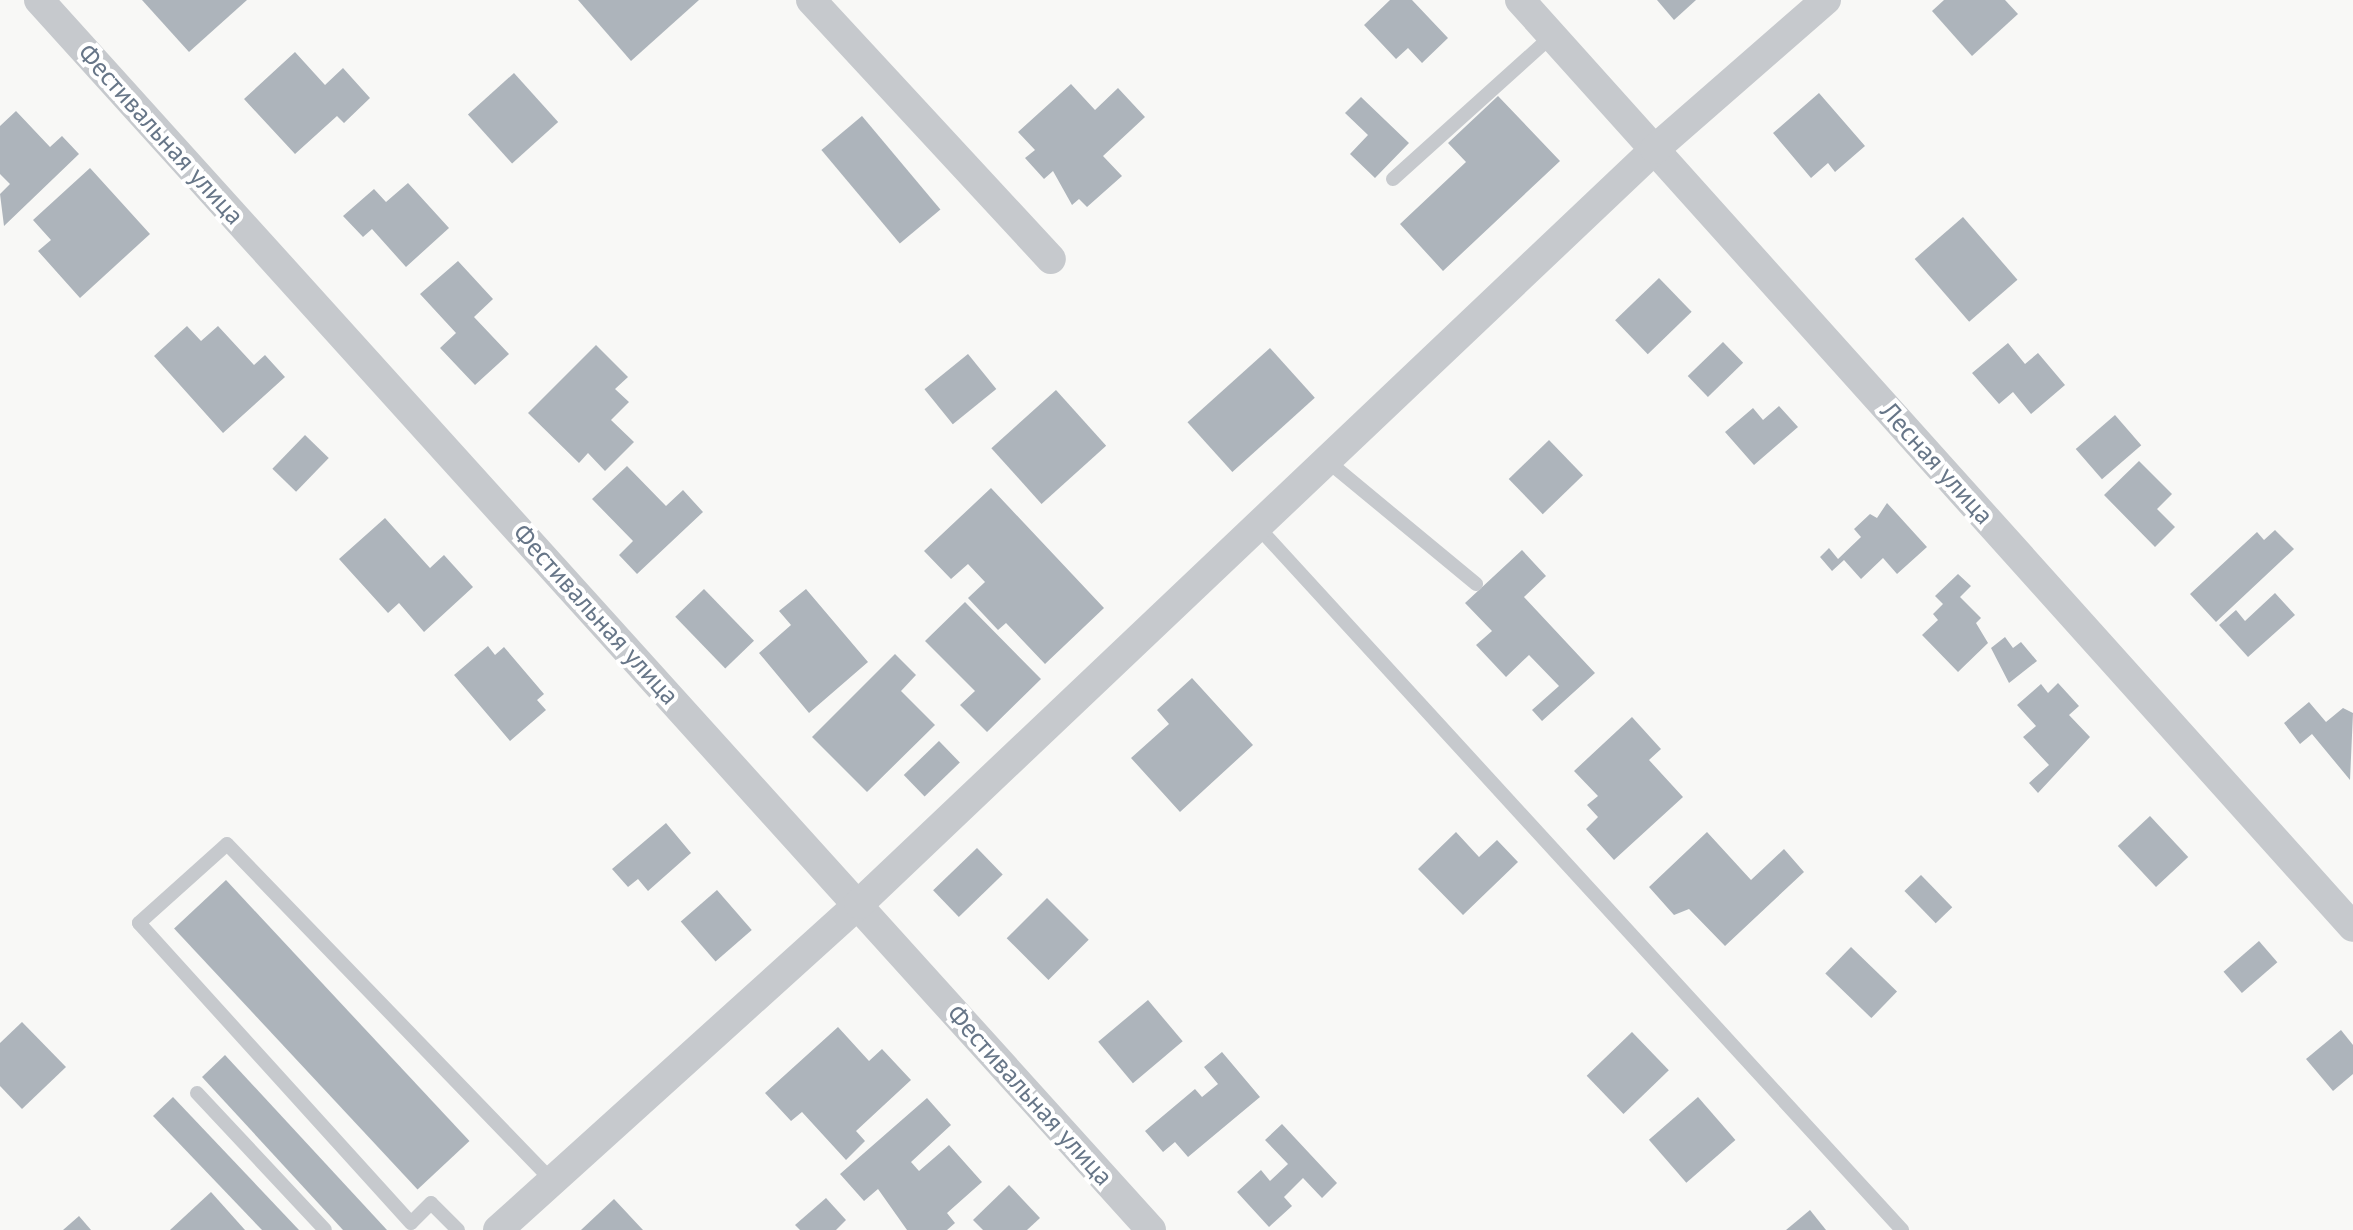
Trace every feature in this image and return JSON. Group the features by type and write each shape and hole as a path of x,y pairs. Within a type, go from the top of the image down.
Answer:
{"street":[{"name":"Фестивальная улица","path":"39,0 1151,1230"},
{"path":"811,0 1051,259"},
{"name":"Лесная улица","path":"1520,0 2353,927"},
{"path":"498,1230 550,1179 859,904 1255,524 1655,149 1826,0"}],"lane":[{"path":"1393,179 1552,36"},
{"path":"1325,458 1476,584"},
{"path":"1255,524 1902,1230"},
{"path":"458,1230 431,1203 411,1223 139,923 227,844 550,1179"},
{"path":"197,1093 325,1230"}],"building":[{"path":"142,0 247,0 189,52"},
{"path":"578,0 699,0 631,61"},
{"path":"1390,0 1412,0 1448,38 1422,63 1408,48 1396,59 1364,25"},
{"path":"1657,0 1696,0 1674,20"},
{"path":"1944,0 2005,0 2018,14 1972,56 1932,11"},
{"path":"295,52 325,85 343,68 370,98 344,123 337,116 295,154 244,99"},
{"path":"514,73 558,122 512,164 468,114"},
{"path":"1071,84 1095,110 1118,88 1145,117 1103,156 1122,176 1087,207 1079,199 1072,205 1053,171 1044,179 1025,158 1035,150 1018,132"},
{"path":"1819,93 1865,146 1835,172 1828,163 1811,178 1773,133"},
{"path":"1498,96 1560,161 1443,271 1400,224 1466,162 1448,143"},
{"path":"1361,97 1409,143 1375,178 1350,154 1368,135 1345,113"},
{"path":"16,111 50,147 62,136 79,154 4,226 0,194 10,184 0,174 0,126"},
{"path":"862,116 940,209 900,244 821,150"},
{"path":"90,168 150,234 80,298 38,251 51,240 33,220"},
{"path":"408,183 449,228 406,267 372,229 363,237 343,216 374,189 386,202"},
{"path":"1963,217 2017,280 1969,322 1915,259"},
{"path":"458,261 493,299 474,317 509,354 475,385 440,348 456,333 420,294"},
{"path":"1659,278 1692,312 1648,354 1615,320"},
{"path":"187,326 201,341 218,326 254,365 265,355 285,377 223,433 154,356"},
{"path":"1723,342 1743,363 1708,397 1688,376"},
{"path":"2008,343 2025,364 2038,353 2065,385 2031,414 2013,392 1999,404 1972,373"},
{"path":"596,345 628,377 615,389 629,402 611,420 634,442 605,471 588,453 579,463 528,413"},
{"path":"1270,348 1315,398 1232,472 1188,422"},
{"path":"968,354 996,389 953,424 924,389"},
{"path":"1056,390 1106,446 1042,504 991,448"},
{"path":"1779,406 1798,427 1754,465 1725,432 1753,408 1763,420"},
{"path":"2115,415 2141,445 2102,479 2076,449"},
{"path":"305,435 329,458 296,492 272,469"},
{"path":"1549,440 1583,475 1543,514 1509,479"},
{"path":"2139,461 2172,494 2157,509 2175,527 2155,547 2104,495"},
{"path":"627,466 666,506 683,490 703,512 637,574 619,555 633,541 592,499"},
{"path":"991,488 1104,608 1045,664 1006,623 998,630 968,598 985,582 968,564 951,579 924,551"},
{"path":"1887,503 1927,547 1897,574 1883,558 1861,579 1844,560 1832,571 1820,557 1829,548 1838,559 1861,537 1854,529 1870,514 1877,518"},
{"path":"385,518 430,568 444,555 473,587 424,632 399,603 388,613 339,559"},
{"path":"2275,530 2294,549 2216,622 2190,594 2257,532 2264,540"},
{"path":"1522,550 1546,576 1524,597 1595,673 1542,721 1532,710 1559,686 1529,655 1506,677 1476,645 1492,631 1465,603"},
{"path":"1958,574 1971,586 1960,597 1981,618 1976,623 1988,643 1958,672 1922,635 1938,620 1933,614 1943,604 1935,596"},
{"path":"704,589 754,641 725,669 675,617"},
{"path":"806,589 868,662 809,713 759,653 791,625 779,611"},
{"path":"2275,593 2295,615 2248,657 2219,625 2236,610 2245,621"},
{"path":"965,602 1041,679 987,732 960,705 975,691 925,641"},
{"path":"2005,637 2013,648 2021,642 2037,661 2009,683 1991,648"},
{"path":"488,646 495,655 504,647 544,694 537,700 546,710 510,741 454,675"},
{"path":"895,654 916,675 901,691 935,725 867,792 812,737"},
{"path":"1192,678 1253,745 1180,812 1131,758 1169,724 1157,710"},
{"path":"2058,683 2079,706 2069,715 2090,737 2038,793 2029,783 2049,765 2023,737 2036,726 2017,705 2041,684 2048,693"},
{"path":"2309,702 2326,722 2343,708 2353,713 2350,780 2312,734 2300,744 2284,723"},
{"path":"1632,717 1661,749 1649,760 1683,797 1614,860 1586,829 1598,817 1587,805 1598,796 1574,771"},
{"path":"939,741 960,763 925,797 904,775"},
{"path":"2150,816 2188,857 2156,887 2118,846"},
{"path":"666,823 691,853 648,891 638,879 628,887 612,869"},
{"path":"1456,832 1479,857 1497,840 1518,862 1463,915 1418,869"},
{"path":"1707,832 1751,880 1784,849 1804,872 1725,946 1689,909 1674,915 1649,887"},
{"path":"977,848 1003,875 959,917 933,890"},
{"path":"1921,875 1952,907 1936,923 1904,891"},
{"path":"226,880 469,1141 418,1190 174,928"},
{"path":"717,890 752,930 716,961 681,921"},
{"path":"1047,898 1089,940 1048,980 1007,938"},
{"path":"2259,941 2277,962 2242,993 2224,972"},
{"path":"1851,947 1897,991 1871,1018 1825,974"},
{"path":"1148,1000 1183,1041 1133,1083 1098,1042"},
{"path":"22,1022 66,1067 22,1109 0,1086 0,1043"},
{"path":"838,1027 869,1061 882,1049 911,1080 856,1131 865,1141 846,1160 802,1112 791,1121 765,1093"},
{"path":"2341,1030 2353,1045 2353,1074 2333,1091 2306,1059"},
{"path":"1632,1032 1669,1070 1623,1114 1587,1076"},
{"path":"1222,1052 1260,1097 1188,1157 1175,1142 1163,1152 1145,1131 1195,1089 1202,1097 1218,1084 1204,1067"},
{"path":"225,1055 387,1230 343,1230 202,1077"},
{"path":"173,1097 299,1230 262,1230 153,1116"},
{"path":"1698,1097 1735,1140 1686,1183 1649,1140"},
{"path":"927,1098 951,1125 911,1162 919,1171 949,1145 982,1182 947,1213 955,1223 947,1230 907,1230 878,1189 864,1201 840,1174"},
{"path":"1282,1124 1337,1183 1322,1198 1303,1178 1284,1197 1292,1206 1269,1227 1237,1192 1261,1170 1270,1181 1288,1164 1265,1140"},
{"path":"1009,1185 1040,1218 1027,1230 983,1230 973,1220"},
{"path":"211,1192 245,1230 170,1230"},
{"path":"826,1198 846,1220 836,1230 800,1230 795,1225"},
{"path":"614,1199 643,1230 581,1230"},
{"path":"1810,1210 1826,1230 1786,1230"},
{"path":"79,1216 91,1230 63,1230"}]}
